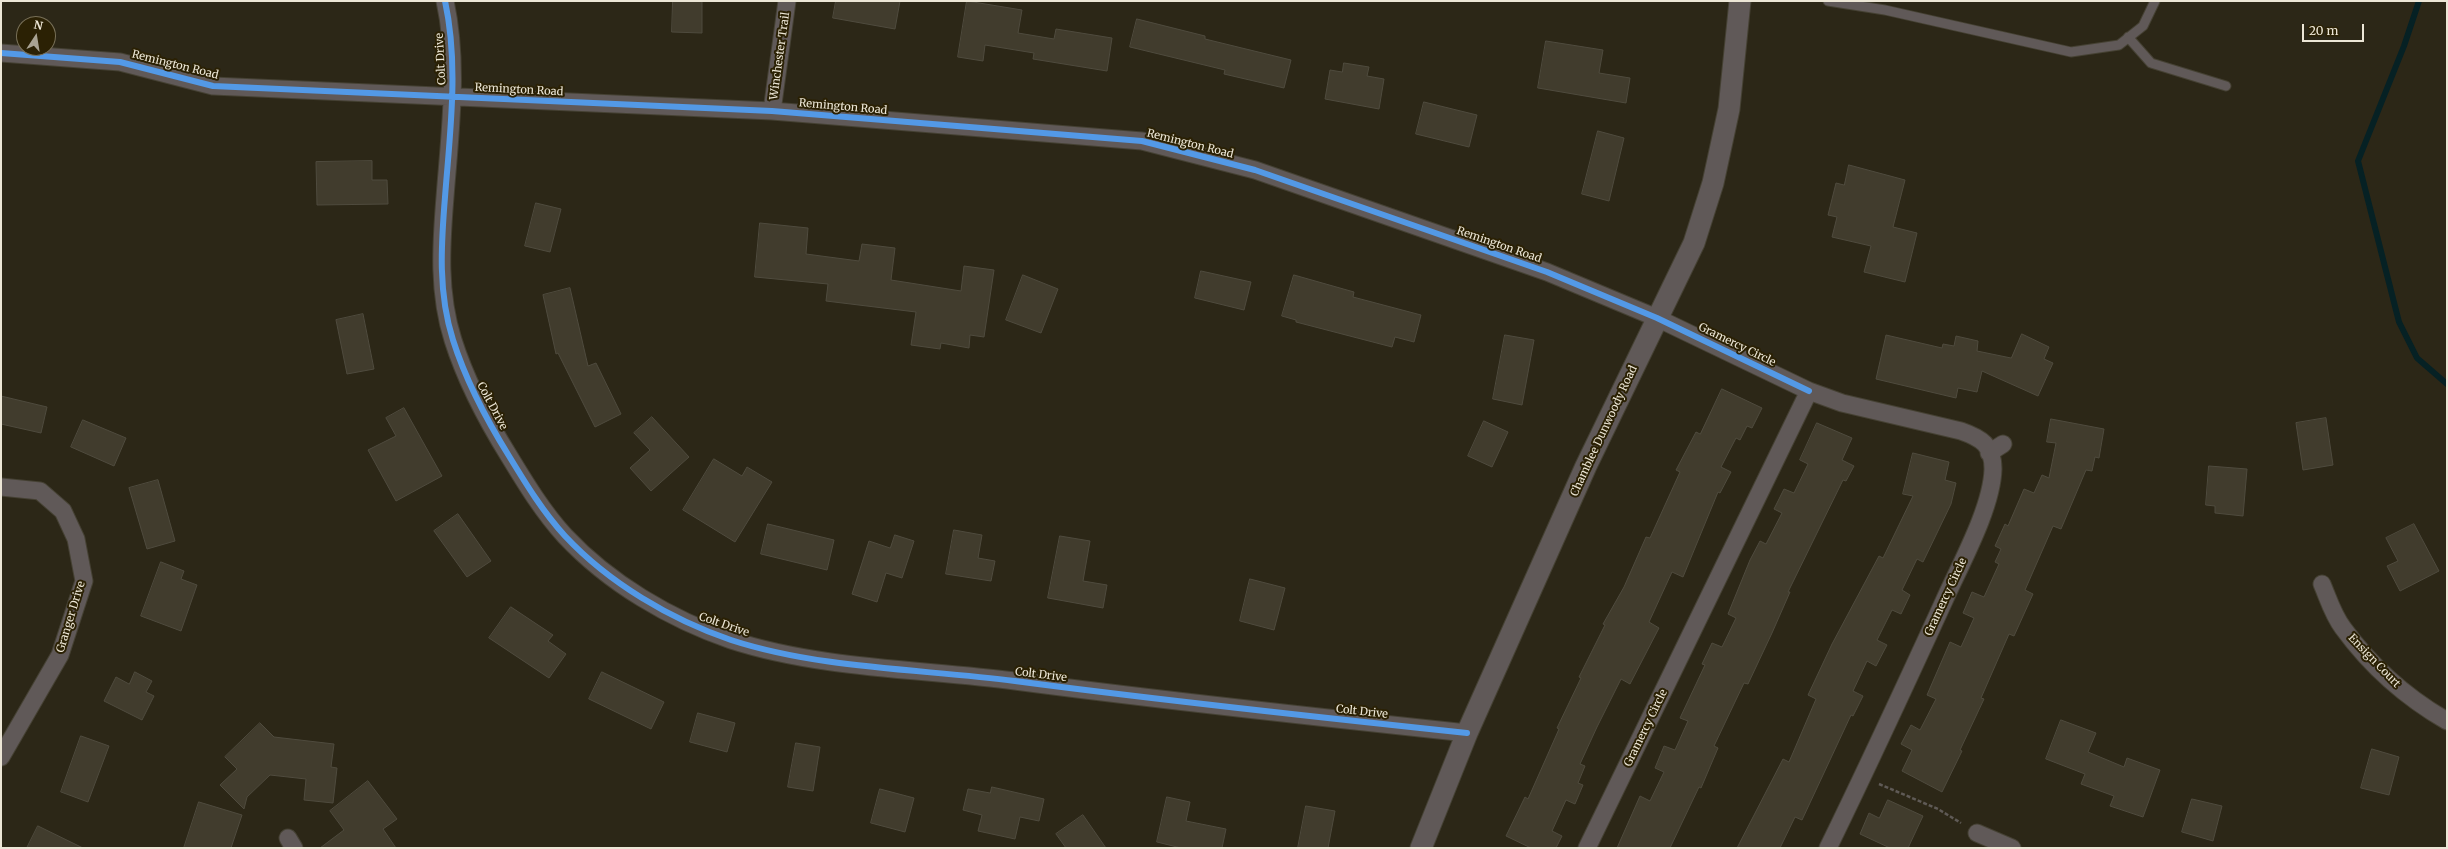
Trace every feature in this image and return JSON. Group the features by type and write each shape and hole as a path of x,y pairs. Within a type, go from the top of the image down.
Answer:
{"street":[{"name":"Colt Drive","path":"445,1 449,21 453,97 441,259 443,303 452,338 469,385 535,498 565,536 601,569 648,601 690,624 734,641 803,657 859,666 947,672 1197,705 1467,733"},
{"name":"Winchester Trail","path":"772,111 788,1"},
{"name":"Chamblee Dunwoody Road","path":"1421,848 1467,733 1586,466 1694,244 1713,184 1729,109 1740,1"},
{"name":"Remington Road","path":"1,54 120,62 213,86 772,111 1142,142 1255,170 1546,272 1657,318"},
{"name":"Gramercy Circle","path":"1657,318 1809,391 1842,403 1961,431 1996,448 1986,504 1863,777 1828,848"},
{"name":"Gramercy Circle","path":"1587,848 1809,391"},
{"name":"Granger Drive","path":"1,487 40,490 63,511 76,539 84,581 60,655 1,757"},
{"name":"Ensign Court","path":"2322,584 2331,605 2347,633 2380,670 2417,703 2447,721"},
{"path":"1977,833 2012,848"}],"lane":[{"path":"1828,1 1885,10 2071,52 2119,45 2143,26 2155,1"},
{"path":"2128,38 2151,63 2226,86"}],"path":[{"path":"1863,777 1938,809 1977,833"}],"building":[{"path":"673,1 702,1 702,33 672,32"},
{"path":"836,1 900,1 895,29 833,18"},
{"path":"967,1 1022,10 1018,33 1054,39 1056,29 1112,38 1107,71 1033,59 1034,53 985,45 983,61 958,57"},
{"path":"1137,19 1205,36 1205,39 1291,60 1284,88 1224,74 1225,70 1130,47"},
{"path":"1546,41 1603,50 1599,73 1630,78 1626,103 1538,88"},
{"path":"1344,63 1369,67 1367,76 1384,79 1379,109 1325,99 1330,70 1342,72"},
{"path":"1424,102 1477,115 1469,147 1416,134"},
{"path":"1598,131 1624,138 1609,201 1582,194"},
{"path":"372,161 372,180 387,180 388,204 317,205 316,162"},
{"path":"1849,165 1905,180 1893,227 1917,233 1905,282 1864,272 1871,246 1832,237 1837,217 1828,215 1836,183 1844,185"},
{"path":"536,203 561,209 550,252 525,246"},
{"path":"760,223 808,228 806,254 859,261 862,244 895,248 891,280 961,291 964,266 994,270 984,337 970,335 969,348 941,343 940,349 911,345 916,312 826,301 828,284 755,277"},
{"path":"1201,271 1251,282 1244,310 1195,298"},
{"path":"1023,275 1058,289 1041,333 1006,320"},
{"path":"1294,275 1354,292 1353,297 1421,315 1414,342 1395,337 1392,347 1296,322 1296,320 1282,316"},
{"path":"570,288 588,366 596,363 621,414 595,427 558,353 556,354 543,295"},
{"path":"363,314 374,369 347,374 336,320"},
{"path":"2022,334 2049,347 2044,359 2053,363 2038,396 1982,371 1977,392 1958,388 1956,398 1876,379 1886,335 1942,348 1943,344 1954,346 1956,336 1978,341 1977,351 2011,358"},
{"path":"1505,335 1534,340 1522,405 1493,399"},
{"path":"1722,389 1762,408 1752,428 1747,426 1740,440 1736,438 1721,467 1731,472 1720,493 1718,492 1683,577 1672,572 1649,622 1659,628 1630,684 1621,679 1597,727 1580,764 1585,766 1578,783 1583,785 1575,804 1566,800 1552,831 1562,836 1556,848 1531,848 1506,836 1525,797 1528,799 1559,729 1557,728 1581,678 1579,677 1605,625 1603,624 1624,587 1646,537 1650,538 1680,472 1676,470 1696,432 1700,434"},
{"path":"1,396 47,407 41,433 1,424"},
{"path":"404,408 442,476 396,501 368,450 396,436 386,418"},
{"path":"652,417 689,457 651,491 630,468 650,450 634,433"},
{"path":"2326,418 2333,465 2303,470 2296,423"},
{"path":"2051,419 2104,429 2099,458 2095,457 2092,471 2086,470 2061,529 2053,526 2025,590 2033,594 2014,636 2009,634 1981,698 1984,699 1960,750 1962,751 1942,792 1902,771 1912,750 1901,744 1911,725 1920,730 1936,699 1927,695 1950,642 1961,647 1974,618 1963,613 1972,592 1984,597 1999,564 1995,562 2001,549 1995,546 2005,524 2008,526 2024,489 2034,493 2042,475 2049,478 2056,443 2047,442"},
{"path":"83,420 126,438 114,466 71,447"},
{"path":"1484,421 1508,432 1492,467 1468,456"},
{"path":"1817,423 1852,438 1842,460 1854,466 1846,481 1843,480 1788,592 1790,592 1748,684 1744,683 1714,746 1718,748 1701,788 1699,787 1670,848 1617,848 1640,796 1650,801 1664,772 1655,768 1664,746 1675,750 1688,721 1680,718 1705,665 1702,664 1712,643 1722,647 1736,618 1728,614 1750,560 1760,541 1766,544 1782,513 1774,509 1784,489 1794,493 1808,464 1800,460"},
{"path":"1913,453 1949,462 1945,480 1956,483 1951,504 1923,562 1917,559 1902,590 1910,595 1901,614 1892,610 1877,640 1887,645 1876,666 1867,661 1853,691 1863,696 1853,716 1851,715 1802,820 1795,817 1780,848 1737,848 1783,759 1789,762 1816,699 1808,695 1832,644 1879,556 1883,558 1913,496 1903,494"},
{"path":"714,459 742,476 747,467 772,482 735,542 683,510"},
{"path":"2209,466 2247,469 2243,516 2215,513 2215,506 2206,505"},
{"path":"158,480 175,541 147,549 129,488"},
{"path":"458,514 491,561 467,577 434,531"},
{"path":"768,524 834,540 827,570 761,554"},
{"path":"2414,524 2439,571 2400,591 2387,566 2398,561 2386,538"},
{"path":"954,530 982,535 978,558 995,561 991,581 946,574"},
{"path":"895,535 914,541 902,578 886,573 877,602 852,594 869,541 890,548"},
{"path":"1060,536 1090,541 1083,581 1107,585 1103,608 1048,598"},
{"path":"161,562 184,571 181,579 197,585 181,631 141,616"},
{"path":"1250,579 1285,588 1274,630 1240,621"},
{"path":"511,607 553,635 548,641 566,654 549,678 489,638"},
{"path":"135,672 152,681 146,692 154,696 142,720 104,701 116,677 129,684"},
{"path":"602,672 664,702 651,729 589,699"},
{"path":"698,713 735,723 727,752 690,742"},
{"path":"2061,720 2096,733 2088,752 2124,767 2127,758 2160,770 2143,817 2110,806 2114,796 2081,784 2085,774 2046,759"},
{"path":"260,723 274,737 334,744 331,767 337,768 333,803 304,800 306,779 270,775 247,797 244,809 220,785 237,769 225,757"},
{"path":"81,736 109,746 88,802 61,792"},
{"path":"796,743 820,747 813,791 788,787"},
{"path":"2372,749 2399,757 2389,795 2361,788"},
{"path":"368,781 397,819 383,829 396,848 320,848 344,830 330,811"},
{"path":"992,787 1044,799 1039,821 1020,817 1015,839 978,831 982,815 963,810 968,789 990,793"},
{"path":"880,789 914,798 905,832 871,823"},
{"path":"1167,797 1190,802 1186,821 1226,829 1222,848 1181,848 1157,842"},
{"path":"2192,799 2222,806 2213,841 2182,832"},
{"path":"1888,800 1923,816 1908,848 1890,848 1860,834 1869,813 1879,818"},
{"path":"199,802 242,815 231,848 184,848"},
{"path":"1306,806 1335,811 1328,848 1298,848"},
{"path":"1083,815 1106,848 1066,848 1056,834"},
{"path":"38,826 83,848 27,848"}],"waterway":[{"path":"2419,1 2404,46 2358,161 2399,322 2417,358 2447,384"}],"cycle path":[{"path":"445,1 452,49 452,99 442,233 442,269 445,305 453,340 470,385 485,414 535,498 565,536 582,553 621,584 663,610 708,631 731,640 765,650 800,657 835,663 980,677 1297,715 1467,733"},
{"path":"1,53 120,62 213,86 772,111 1142,141 1255,170 1547,272 1657,318 1809,391"}]}
